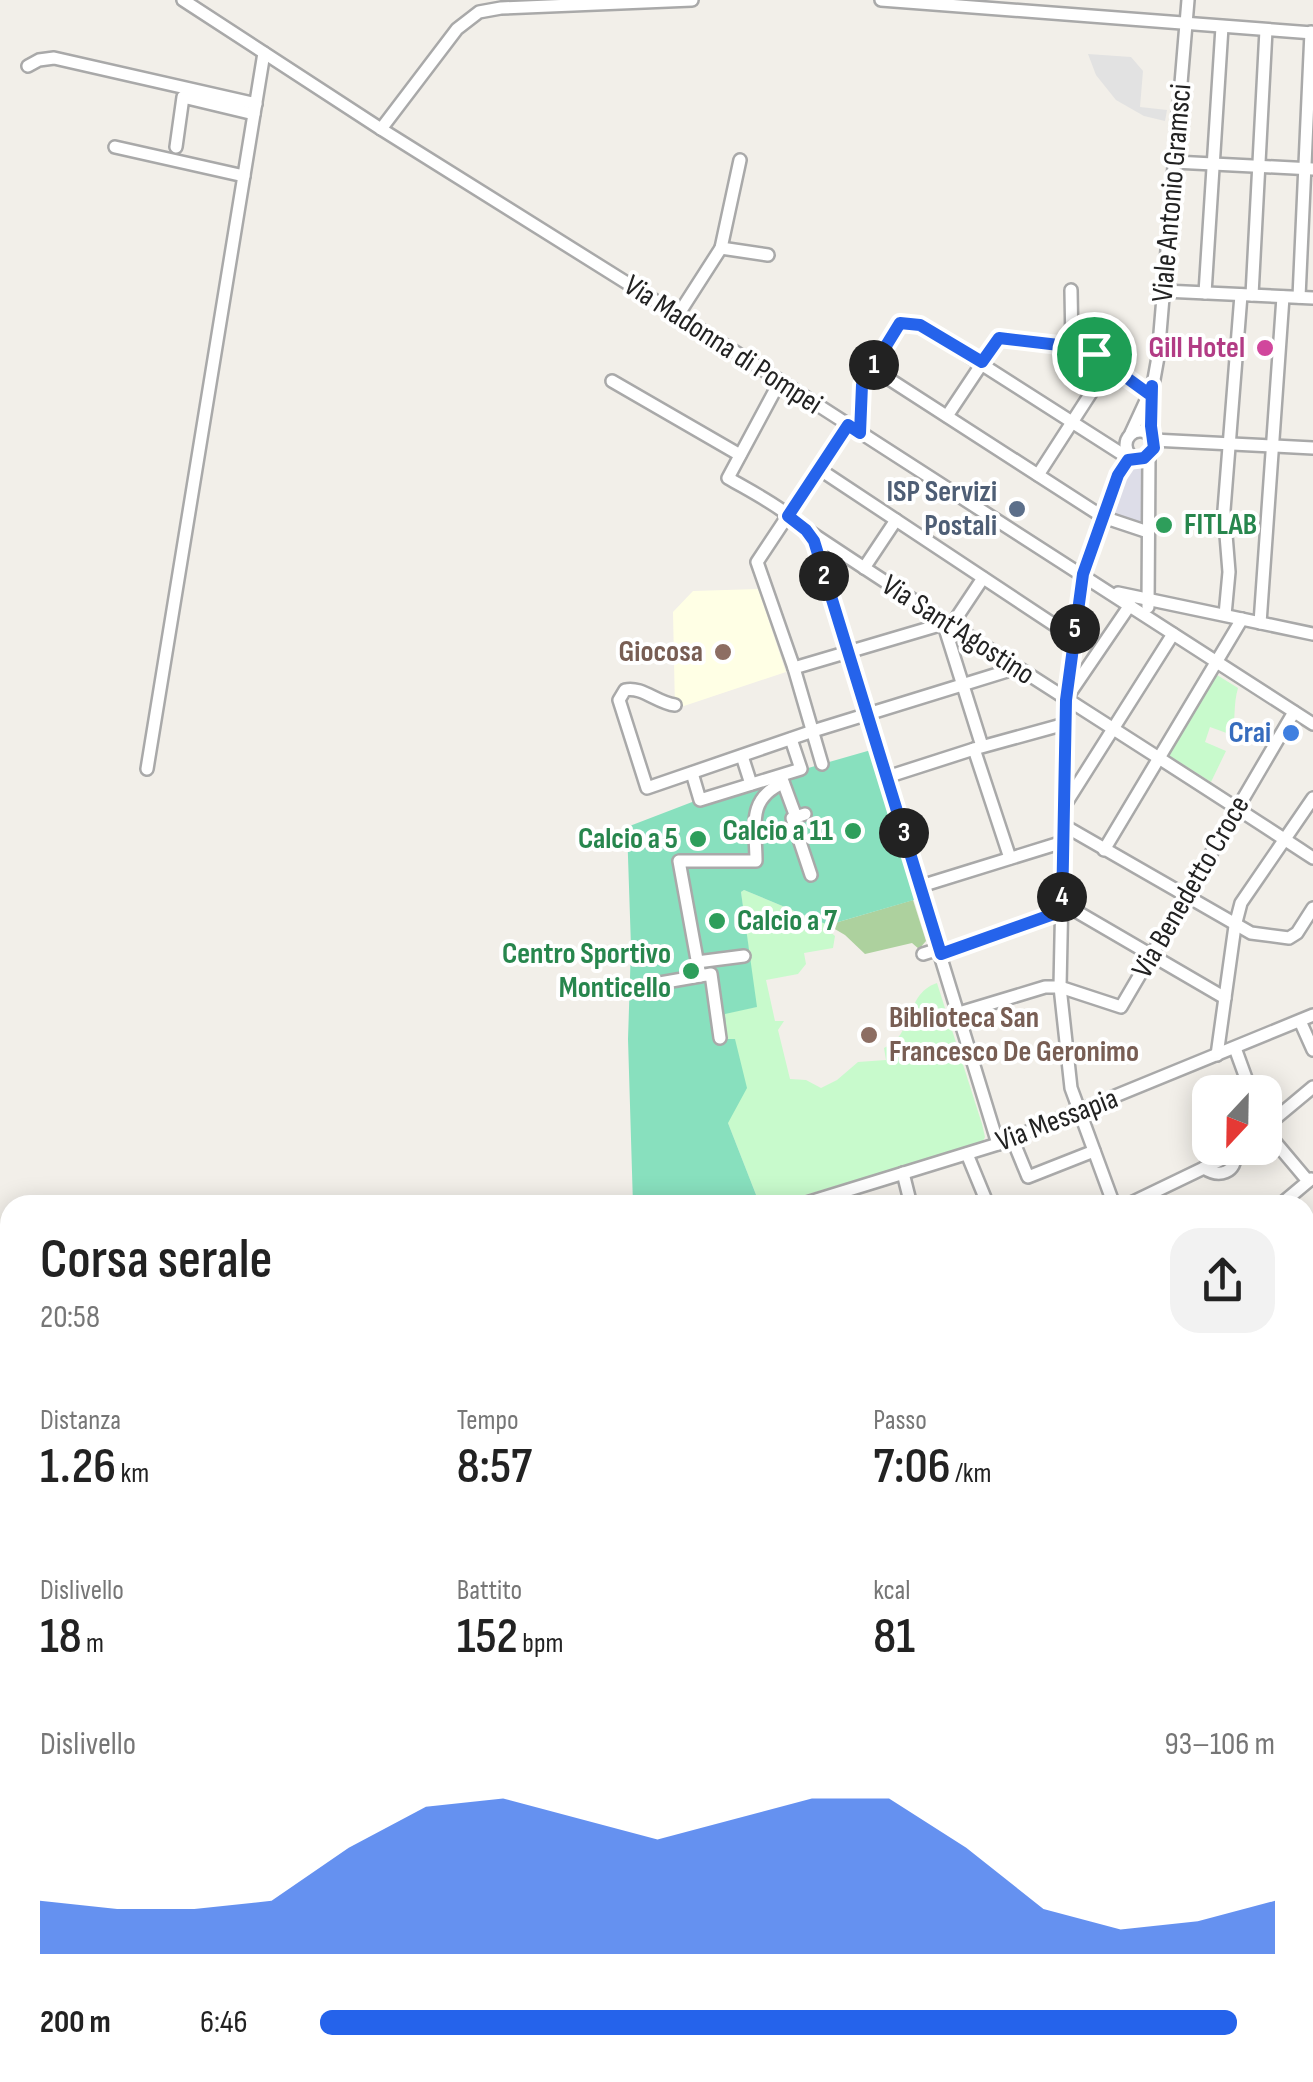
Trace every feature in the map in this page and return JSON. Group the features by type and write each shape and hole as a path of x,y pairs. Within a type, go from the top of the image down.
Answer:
{"street":[{"name":"Via Madonna di Pompei","path":"183,0 1109,592 1138,603"},
{"path":"381,129 457,28 479,12 692,0"},
{"path":"880,0 1312,32 1306,297 1164,291"},
{"name":"Viale Antonio Gramsci","path":"1129,436 1150,390 1158,357 1188,0"},
{"path":"1204,293 1222,27"},
{"path":"1226,615 1229,572 1224,510 1259,166 1266,30"},
{"path":"147,769 264,53"},
{"path":"28,66 54,58 255,109"},
{"path":"176,147 183,97 255,109"},
{"path":"115,147 244,176"},
{"path":"678,315 722,248 740,160"},
{"path":"1174,162 1309,168"},
{"path":"722,248 768,255"},
{"path":"1071,290 1072,346"},
{"path":"1260,623 1283,297"},
{"path":"860,433 862,385 900,323 920,325 1128,456 1148,456"},
{"path":"947,416 999,338 1072,346 1094,354 1150,390"},
{"path":"1038,474 1109,364"},
{"path":"872,368 1103,517 1148,532"},
{"path":"612,382 740,455 780,381"},
{"name":"Viale Antonio Gramsci","path":"1150,390 1152,438"},
{"path":"822,764 757,562 848,425"},
{"path":"1110,1195 1072,1088 1060,987 1066,700 1083,574 1118,475 1128,460 1129,436 1139,430 1152,438 1313,448"},
{"path":"1066,700 1138,603 1148,532 1148,456 1154,448 1152,438"},
{"name":"Via Sant'Agostino","path":"740,455 728,478 1313,858"},
{"path":"819,469 1074,638"},
{"path":"864,568 896,520"},
{"path":"806,530 814,541 998,1144"},
{"path":"794,668 946,623 983,578"},
{"path":"1138,603 1226,615 1313,634"},
{"path":"1138,603 1146,616 1313,724"},
{"path":"1104,850 1242,619"},
{"path":"946,623 1010,858"},
{"path":"1062,810 1174,634"},
{"path":"675,705 634,688 625,690 619,700 647,788 813,731 1017,668"},
{"name":"Via Benedetto Croce","path":"1060,987 1121,1007 1294,712"},
{"path":"887,777 1065,724"},
{"path":"700,976 679,861 756,861 754,823 758,805 782,779 801,769 791,739"},
{"path":"742,756 751,784"},
{"path":"692,773 700,800 782,779"},
{"path":"782,779 801,816 792,818 812,875"},
{"path":"1217,1055 1240,903 1313,798"},
{"path":"1063,825 1251,933 1290,938 1313,908"},
{"path":"921,886 1063,842"},
{"path":"923,954 1062,907 1152,953 1225,998"},
{"path":"697,962 744,956"},
{"path":"654,984 711,974 720,1038"},
{"path":"959,1014 1045,986 1060,987"},
{"name":"Via Messapia","path":"831,1195 998,1144 1313,1015"},
{"path":"1300,1020 1313,1050"},
{"path":"1235,1048 1245,1075"},
{"path":"1282,1114 1313,1087"},
{"path":"1012,1138 1028,1177 1094,1151"},
{"path":"1282,1148 1310,1179"},
{"path":"966,1154 984,1195"},
{"path":"1148,1195 1210,1165"},
{"path":"903,1172 909,1195"}],"shaded area":[{"path":"1088,54 1131,57 1143,71 1140,107 1167,110 1165,121 1144,116 1116,100 1096,75"},
{"path":"1133,461 1142,465 1142,524 1111,514"},
{"path":"758,589 786,672 675,709 673,612 693,591"}],"green space":[{"path":"1217,675 1238,688 1232,735 1210,727 1205,742 1226,751 1211,782 1168,755"},
{"name":"Centro Sportivo Monticello","path":"878,748 924,897 828,925 741,892 757,1007 725,1014 727,1039 735,1039 747,1088 728,1123 756,1195 633,1195 627,827 700,799"},
{"path":"741,892 828,925 835,936 833,948 804,953 806,964 798,974 766,980 775,1021 784,1021 778,1030 790,1079 806,1080 821,1088 858,1062 886,1060 884,1048 901,1034 919,996 937,983 982,1124 982,1143 805,1195 756,1195 728,1123 725,1013 756,1007"},
{"path":"913,900 926,941 919,949 912,943 865,954 828,925"}],"place":[{"name":"Gill Hotel","path":"1265,348"},
{"name":"ISP Servizi Postali","path":"1017,509"},
{"name":"FITLAB","path":"1164,525"},
{"name":"Giocosa","path":"723,652"},
{"name":"Crai","path":"1291,733"},
{"name":"Calcio a 11","path":"853,831"},
{"name":"Calcio a 5","path":"698,839"},
{"name":"Calcio a 7","path":"717,921"},
{"name":"Centro Sportivo Monticello","path":"691,971"},
{"name":"Biblioteca San Francesco De Geronimo","path":"869,1035"}],"route":[{"path":"900,323 920,325 982,362 999,338 1076,347 1094,354 1149,394 1152,386 1150,416 1154,444 1152,453 1128,460 1118,475 1083,574 1066,700 1062,911 941,954 814,541 788,516 848,425 860,433 862,385 900,323"}]}
